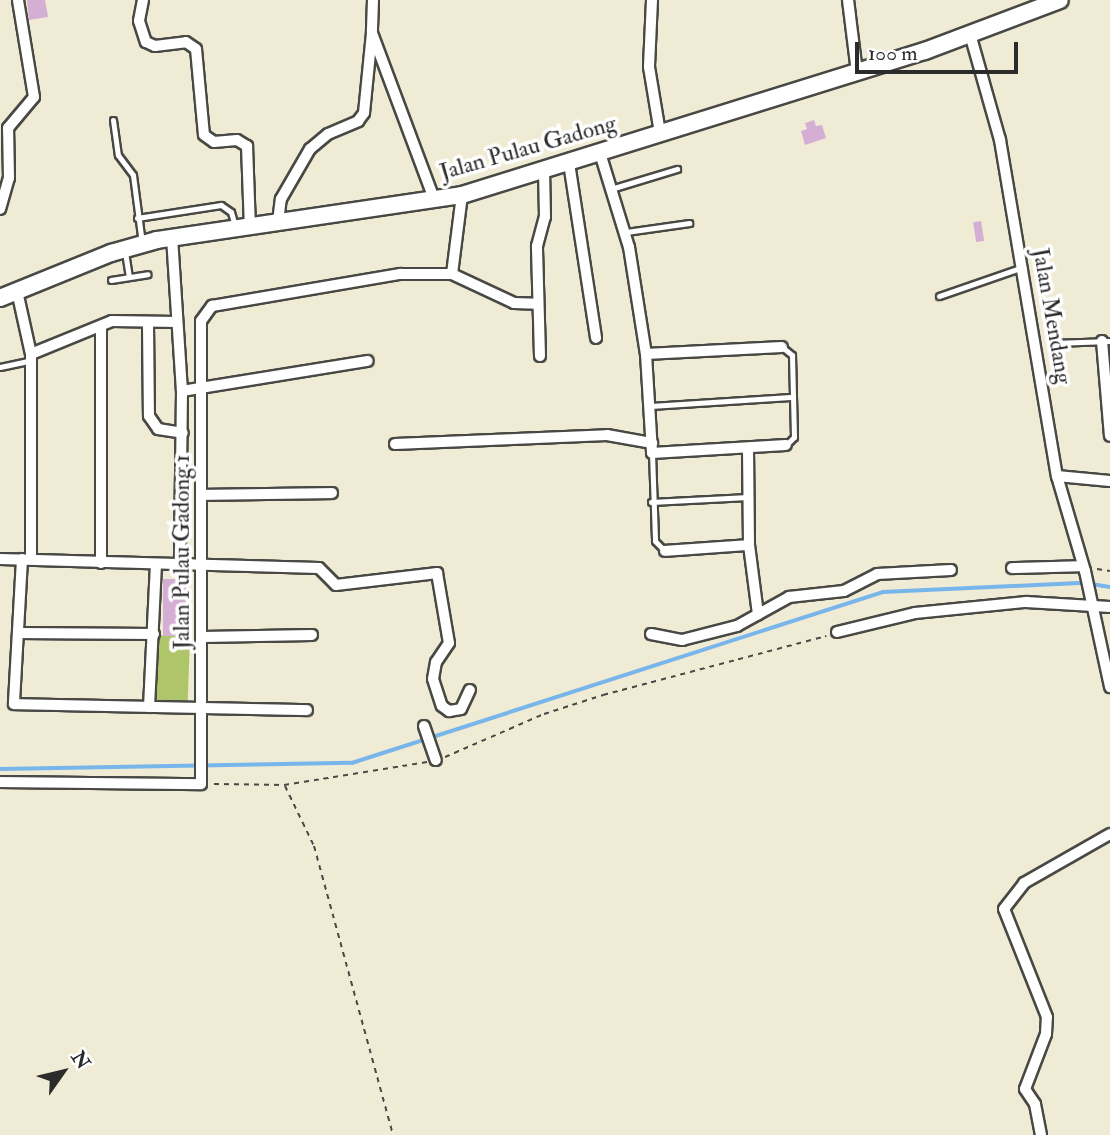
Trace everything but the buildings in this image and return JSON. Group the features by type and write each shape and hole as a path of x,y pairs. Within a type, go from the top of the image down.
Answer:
{"main road":[{"name":"Jalan Pulau Gadong","path":"0,298 142,243 462,195 857,72 1060,0"}],"street":[{"path":"0,209 9,178 8,128 34,97 18,0"},
{"path":"143,0 139,21 146,42 155,46 186,42 196,49 204,135 214,142 237,140 247,146 242,227"},
{"path":"278,222 281,199 310,149 328,134 349,127 364,113 373,0"},
{"path":"652,0 649,67 660,133"},
{"path":"848,0 857,72"},
{"path":"372,33 434,199"},
{"name":"Jalan Mendang","path":"970,34 995,117 1057,476 1092,600 1110,687"},
{"path":"600,153 614,188 626,232 646,354 652,448"},
{"path":"569,163 596,338"},
{"path":"540,356 537,304 544,170"},
{"path":"462,195 452,274 514,303 537,304"},
{"path":"172,237 182,391 180,565"},
{"name":"Jalan Pulau Gadong 1","path":"201,781 201,321 220,302 383,275 452,274"},
{"path":"17,291 30,357 26,559 14,704 307,709"},
{"path":"30,357 101,326 124,319 148,325 177,322"},
{"name":"Jalan Pulau Gadong 1","path":"148,325 149,416 158,429 183,433"},
{"path":"101,326 101,563"},
{"path":"1106,341 1110,436"},
{"path":"646,354 782,347"},
{"path":"182,391 368,361"},
{"path":"396,444 607,435 652,448 748,449 786,445"},
{"path":"748,449 749,544 758,614"},
{"path":"1057,476 1110,481"},
{"path":"202,495 332,493"},
{"path":"665,551 749,544"},
{"path":"0,559 318,568 336,585 437,573 449,643 436,662 433,679 442,706 449,711 461,709 470,690"},
{"path":"149,707 156,565"},
{"path":"1012,568 1084,569"},
{"path":"651,634 682,640 737,626 789,597 844,591 877,573 951,570"},
{"path":"837,632 915,613 1026,602 1092,600 1110,607"},
{"path":"19,633 154,634"},
{"path":"203,637 312,635"},
{"path":"424,726 435,758"},
{"path":"0,782 201,781"},
{"path":"1041,1135 1035,1104 1024,1089 1046,1034 1047,1017 1004,909 1024,883 1110,834"}],"lane":[{"path":"113,120 118,155 133,175 142,243"},
{"path":"614,188 677,169"},
{"path":"137,218 221,205 231,212 242,227"},
{"path":"626,232 690,223"},
{"path":"124,249 129,277"},
{"path":"939,296 1023,267"},
{"path":"111,280 148,274"},
{"path":"1053,343 1106,341"},
{"path":"782,347 792,355 794,438 786,445"},
{"path":"0,367 30,357"},
{"path":"649,406 792,397"},
{"path":"652,448 651,502 654,541 665,551"},
{"path":"651,502 748,497"}],"path":[{"path":"201,781 284,785 435,758 544,713 837,632"},
{"path":"284,785 314,846 393,1135"}],"green space":[{"path":"156,635 190,636 188,703 154,702"}],"waterway":[{"path":"0,769 352,763 883,592 1084,583"},
{"path":"1091,584 1110,587"}]}
